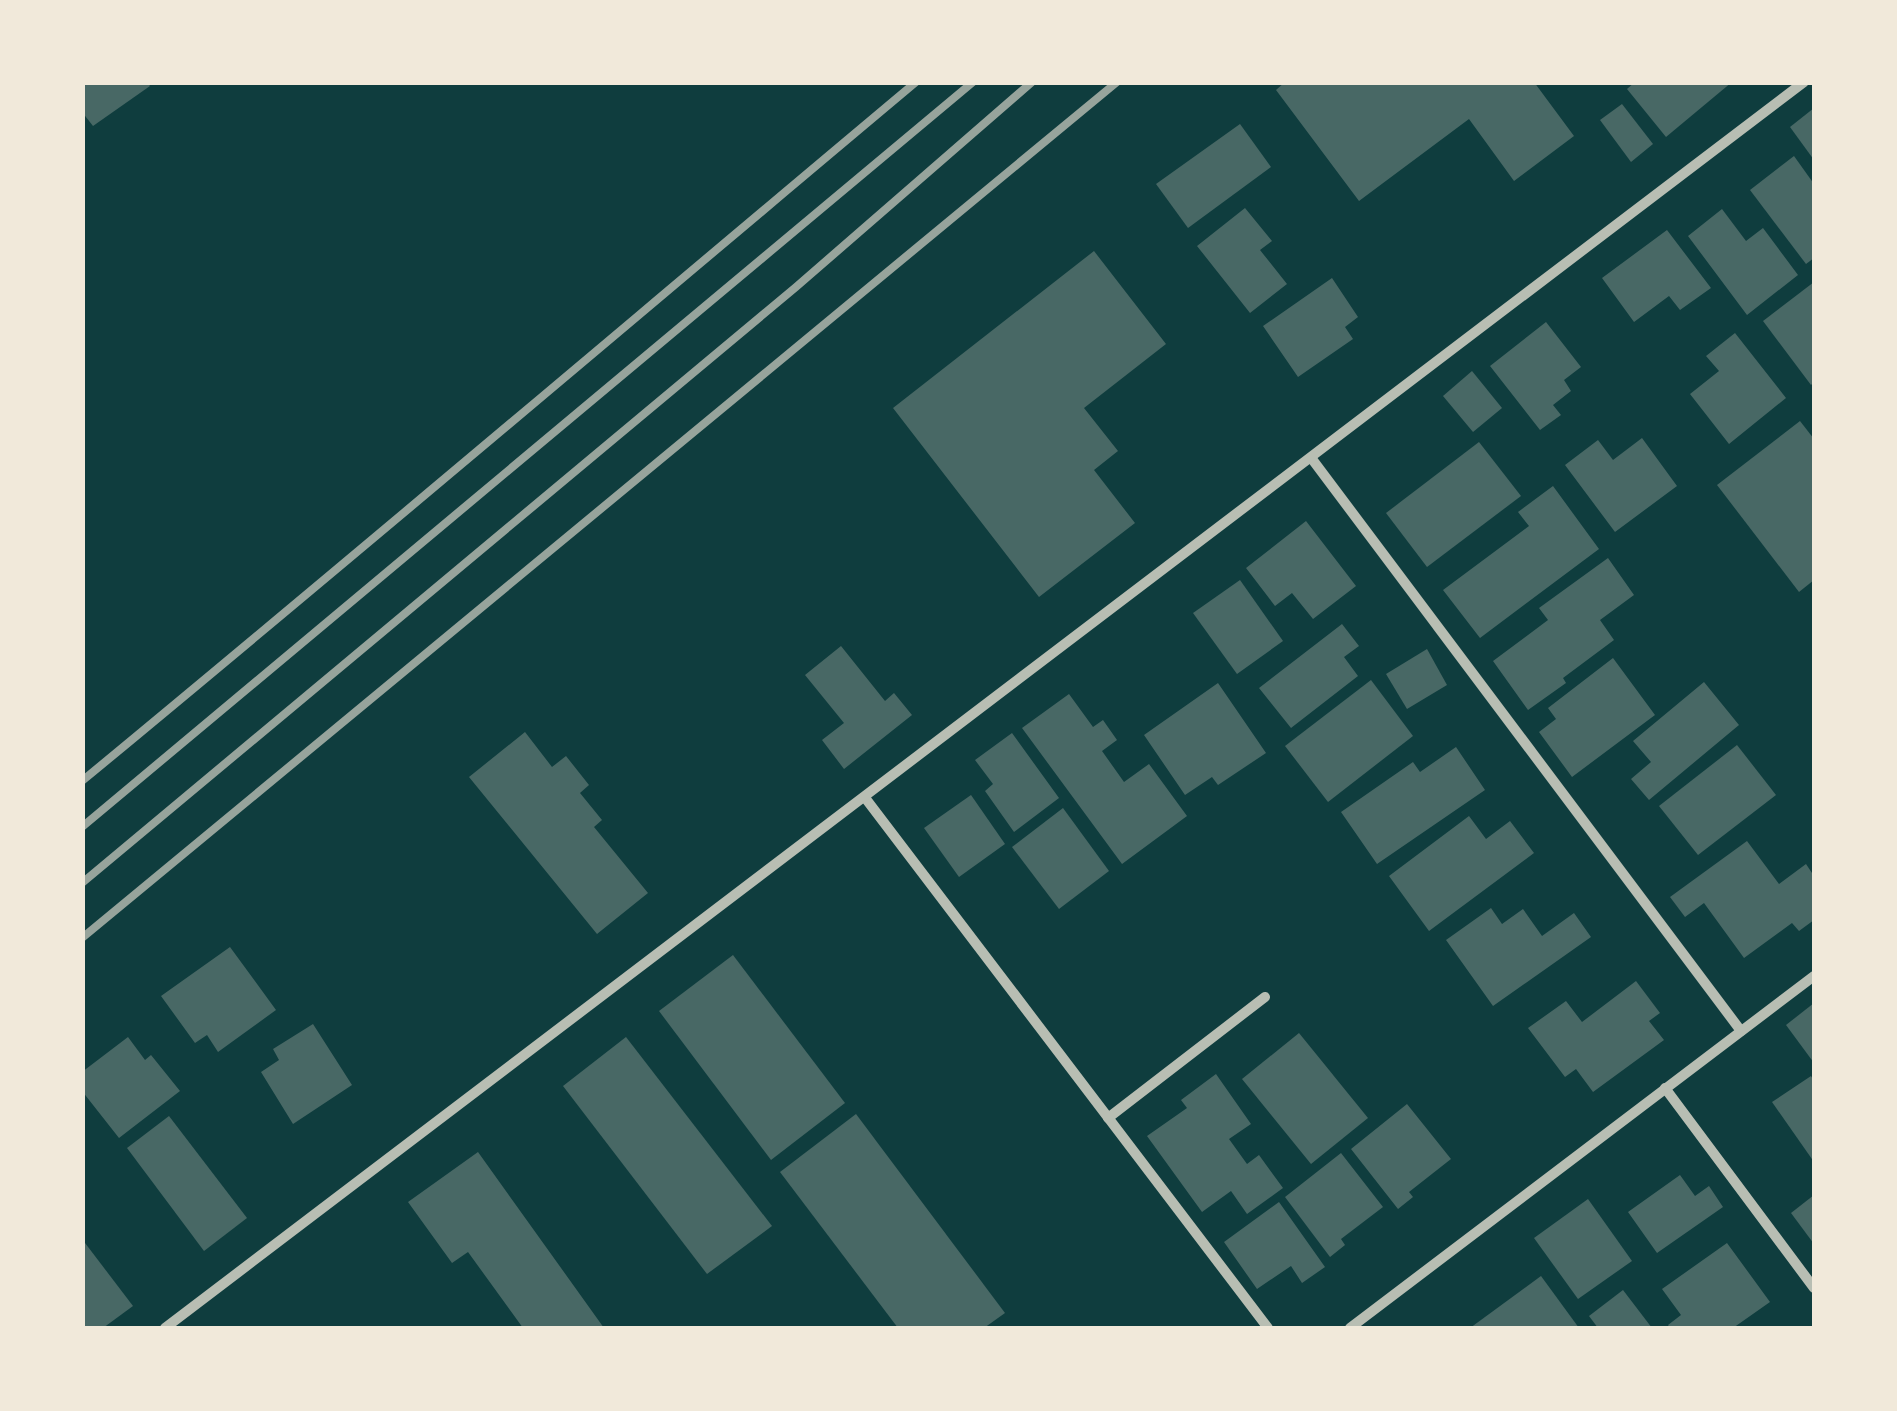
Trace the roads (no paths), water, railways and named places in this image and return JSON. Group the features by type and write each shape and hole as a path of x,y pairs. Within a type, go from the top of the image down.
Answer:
{"street":[{"path":"165,1328 866,799 1804,82"},
{"path":"1312,459 1741,1032"},
{"path":"866,799 1268,1328"},
{"path":"1350,1328 1814,976"},
{"path":"1108,1118 1265,997"},
{"path":"1665,1088 1814,1288"}],"railway":[{"path":"82,781 916,82"},
{"path":"82,827 973,82"},
{"path":"82,883 796,287 1032,82"},
{"path":"82,938 1117,82"}]}
